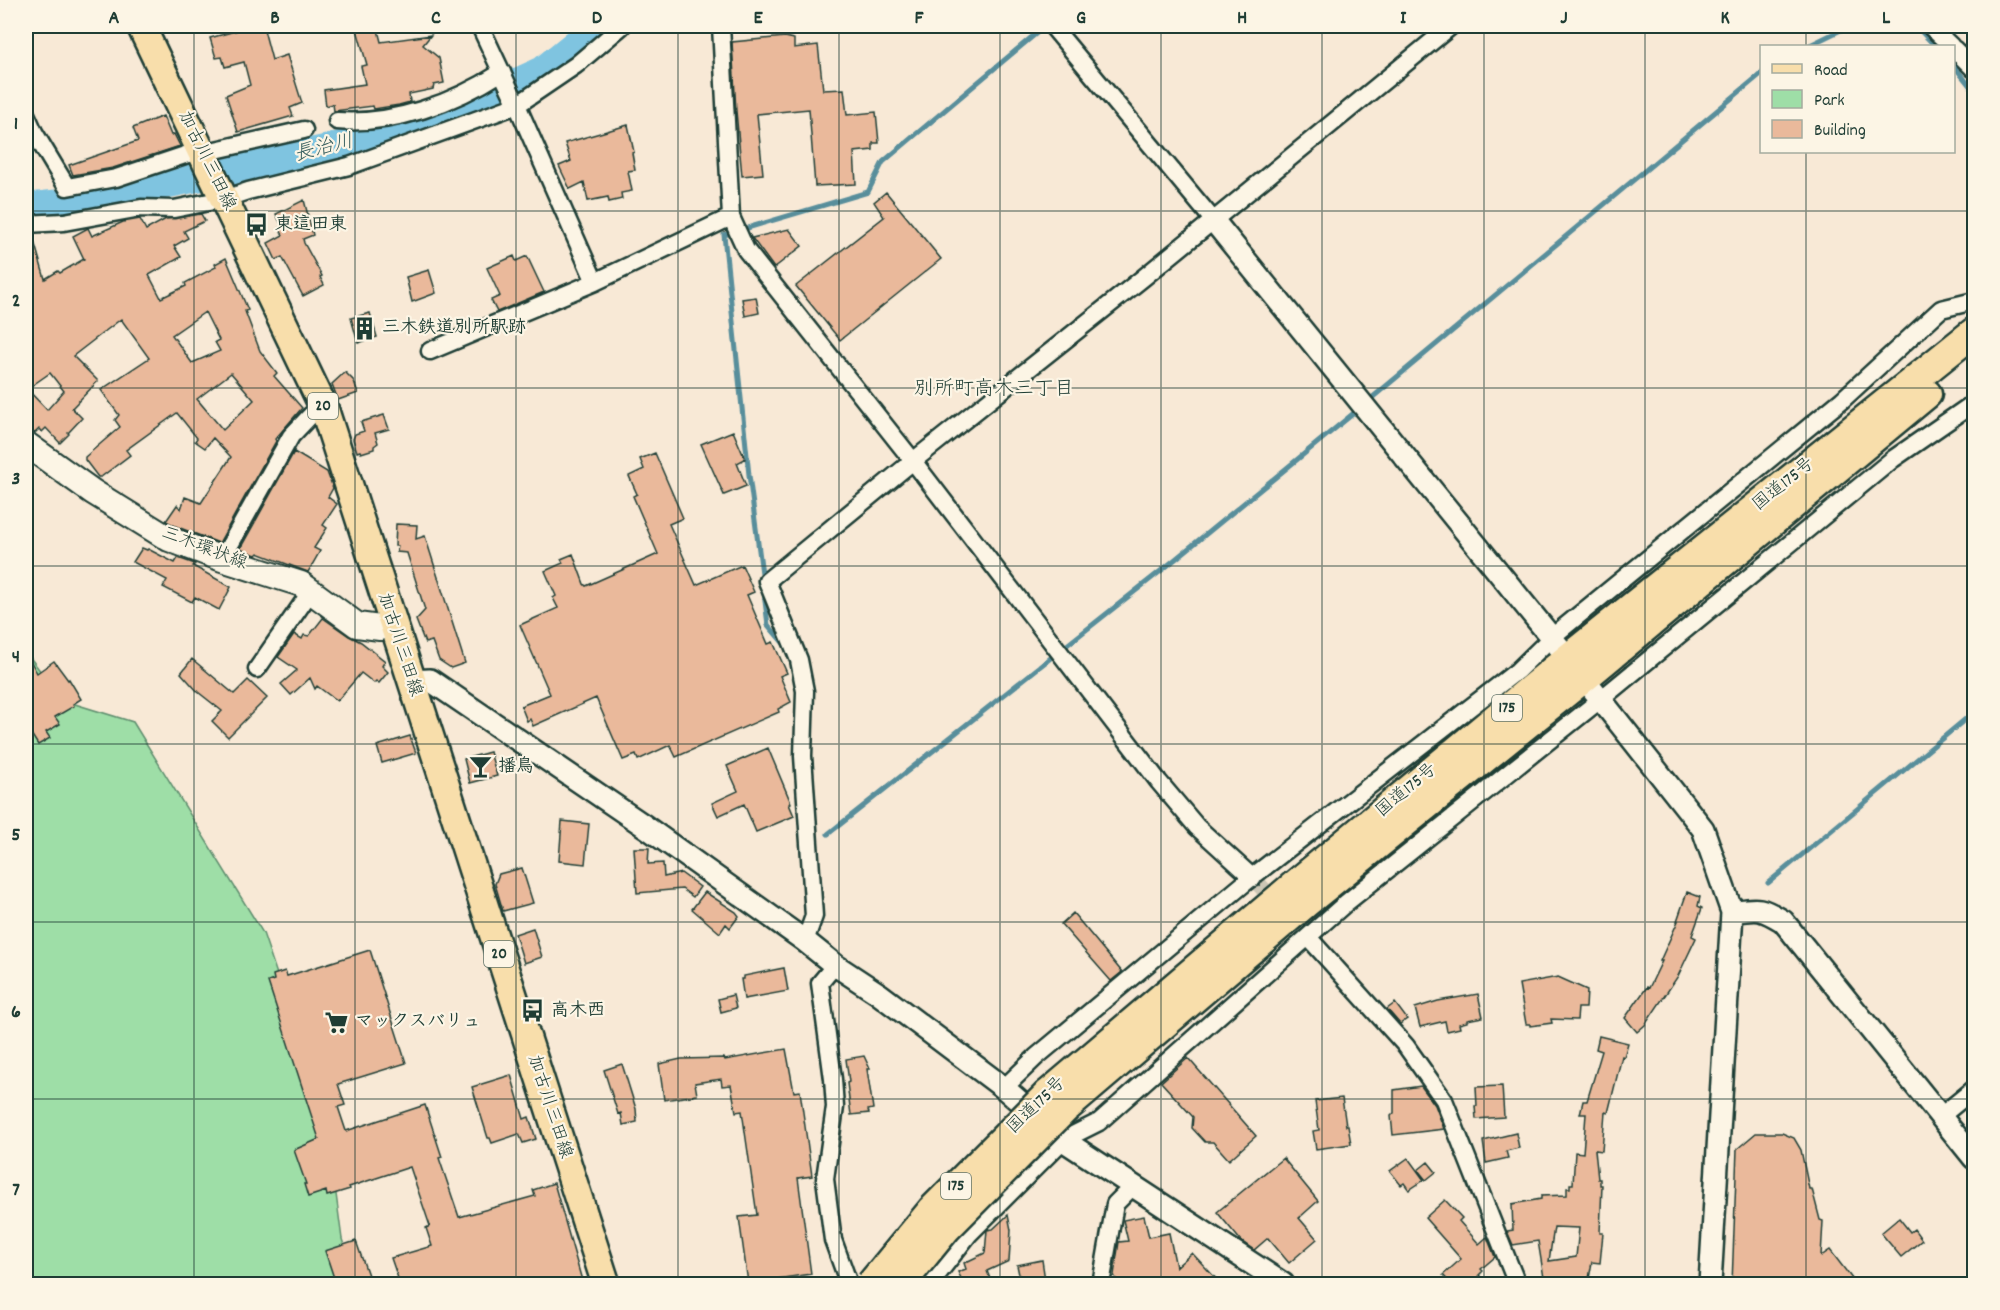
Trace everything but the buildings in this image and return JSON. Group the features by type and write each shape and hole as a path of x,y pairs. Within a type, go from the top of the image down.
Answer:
{"highway":[{"name":"国道175号","path":"1576,668 1974,332"},
{"name":"国道175号","path":"871,1284 932,1210 1057,1101 1292,887 1576,668 1974,355"},
{"name":"国道175号","path":"901,1284 1057,1101"}],"main road":[{"name":"加古川三田線","path":"141,26 324,408 606,1284"},
{"name":"三木環状線","path":"26,444 93,492 169,539 222,559 301,584 357,625 380,628 393,624"}],"street":[{"path":"480,26 595,282"},
{"path":"26,224 64,222 141,208 174,209 224,199 349,166 517,105 576,65 622,26"},
{"path":"721,26 731,217 752,258 913,461 1159,782 1197,827 1253,878"},
{"path":"1052,26 1213,220 1576,668 1703,829 1732,912 1710,1284"},
{"path":"806,941 814,916 803,756 805,691 799,660 767,581 1451,26"},
{"path":"1930,26 1949,45"},
{"path":"1955,51 1974,69"},
{"path":"337,121 356,123 387,119 417,111 477,88 502,72"},
{"path":"26,114 34,132 67,187 116,178 188,154 202,153 304,130"},
{"path":"430,351 595,282 731,217"},
{"path":"930,1284 969,1234 1063,1140 1099,1122 1355,896 1576,668 1842,400 1941,309 1974,301"},
{"path":"1004,1088 1036,1057 1253,878 1516,671 1576,668 1974,403"},
{"path":"222,559 291,436 311,415 324,408"},
{"path":"257,669 311,591"},
{"path":"411,681 430,680 646,827 806,941 835,965 879,994 1004,1088 1063,1140 1283,1284"},
{"path":"1732,912 1751,909 1764,910 1783,921 1974,1158"},
{"path":"1308,937 1406,1046 1444,1100 1517,1284"},
{"path":"835,965 820,983 833,1079 834,1107 825,1179 833,1240 849,1284"},
{"path":"1941,1116 1974,1089"},
{"path":"1101,1284 1115,1204 1133,1186"}],"green space":[{"path":"26,652 62,700 133,722 263,933 326,1119 342,1239 356,1284 26,1284"}],"waterway":[{"name":"長治川","path":"26,208 78,202 325,150 441,118 543,71 598,26"},
{"path":"763,581 749,475 724,235 868,192 883,162 1045,26"},
{"path":"1810,45 1849,26"},
{"path":"1916,26 1934,45"},
{"path":"1955,67 1974,91"},
{"path":"1367,402 1760,75"},
{"path":"828,834 1167,566 1360,408"},
{"path":"764,593 768,625 786,646"},
{"path":"1768,883 1974,712"}],"tunnel":[{"path":"1806,447 1839,489"},
{"path":"1253,878 1308,937"}],"place":[{"name":"東這田東","path":"257,225"},
{"name":"三木鉄道別所駅跡","path":"364,328"},
{"name":"播鳥","path":"480,767"},
{"name":"高木西","path":"533,1011"},
{"name":"マックスバリュ","path":"337,1022"}],"district":[{"name":"別所町高木三丁目","path":"994,390"}]}
